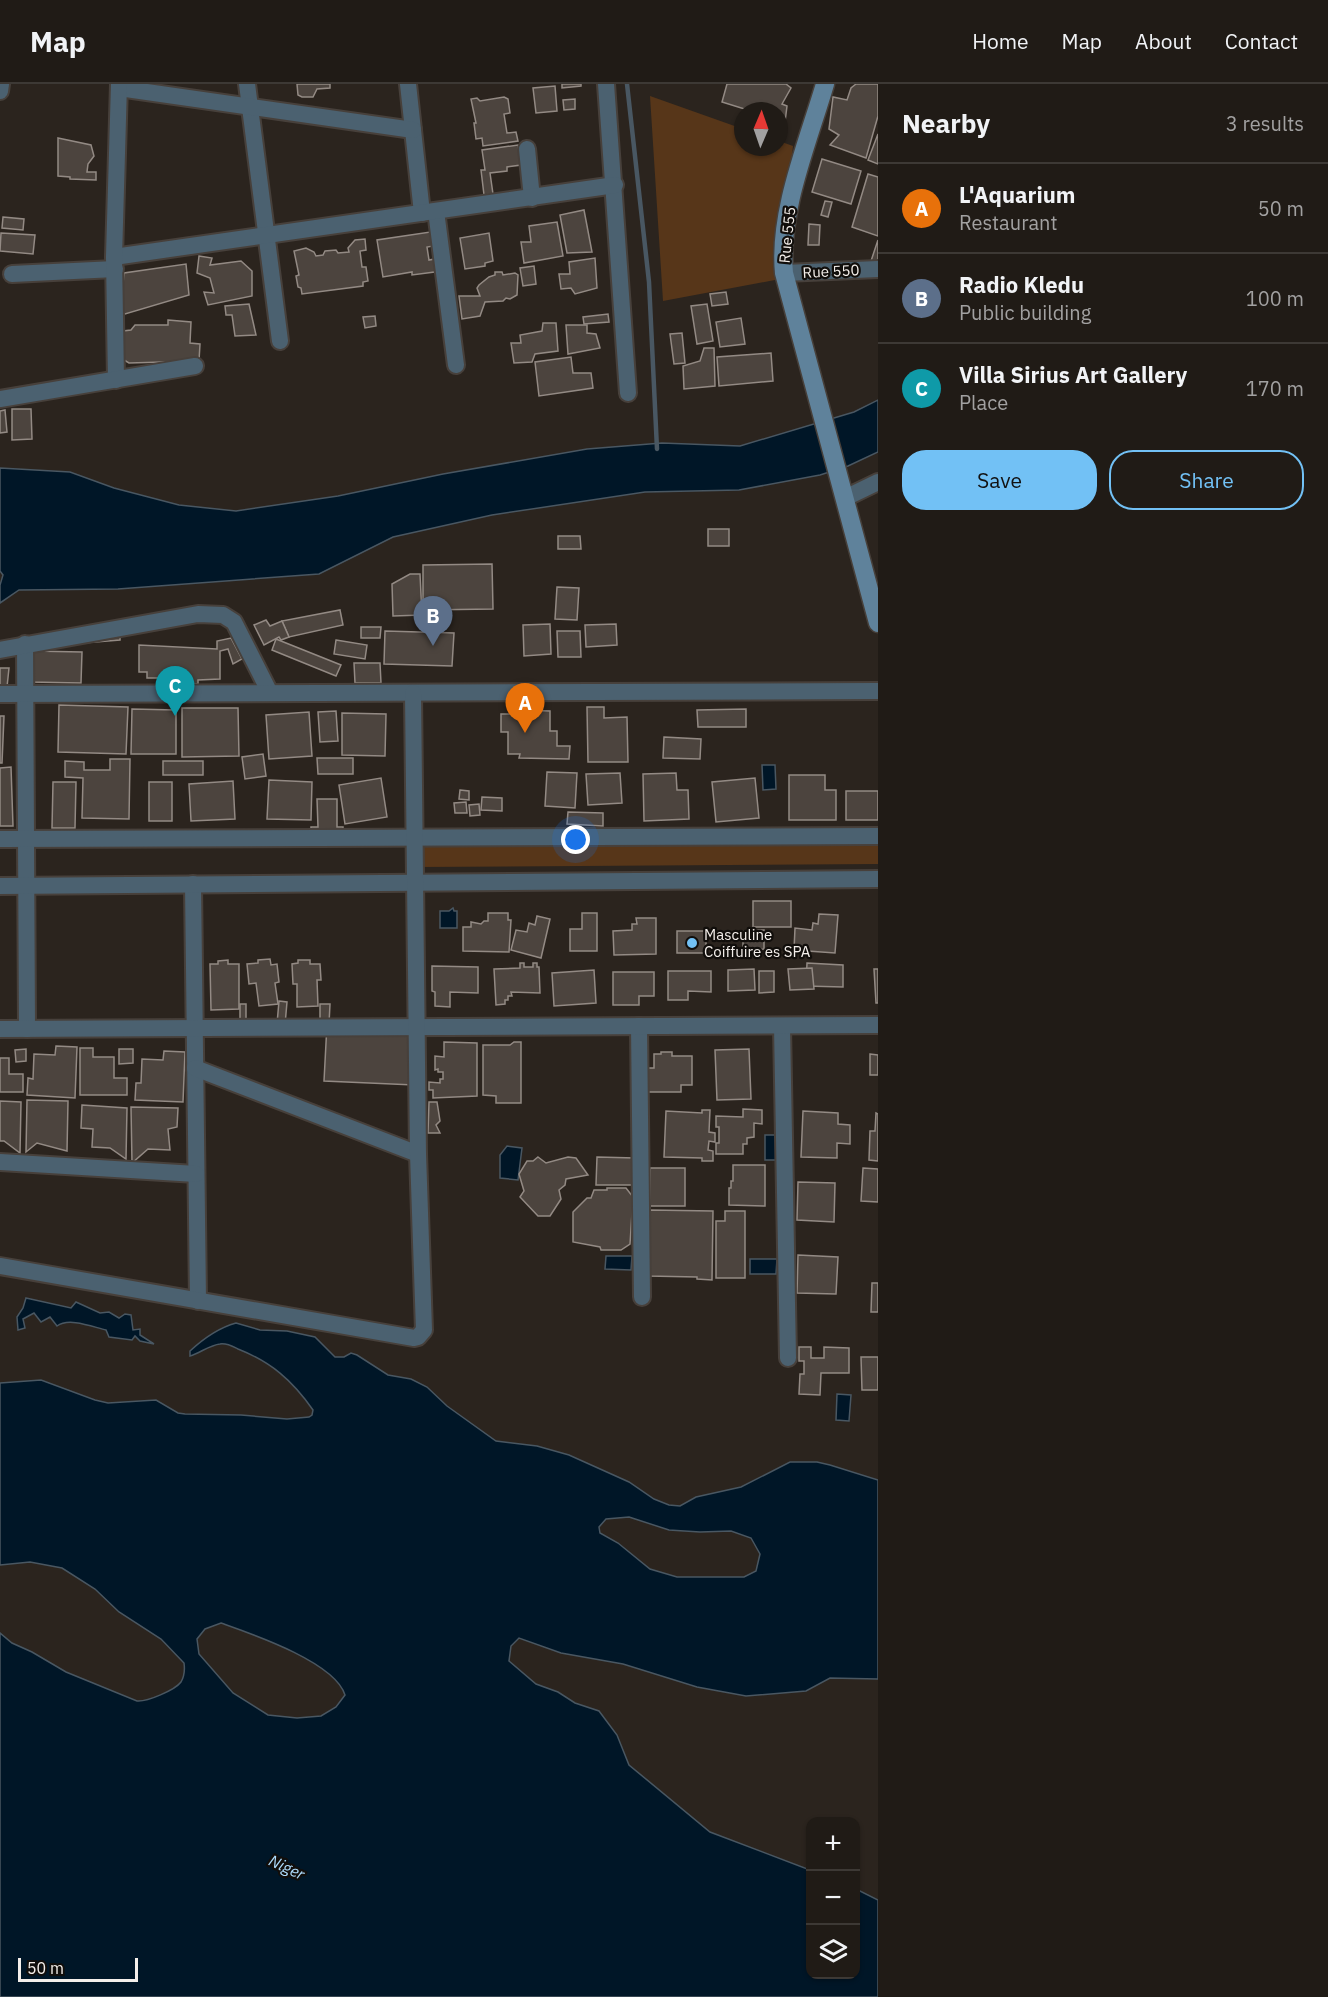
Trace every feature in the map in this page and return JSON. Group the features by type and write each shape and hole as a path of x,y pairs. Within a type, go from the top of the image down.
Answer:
{"street":[{"path":"0,91 1,84"},
{"path":"247,84 280,341"},
{"path":"408,84 413,130 456,365"},
{"path":"606,84 615,185 628,393"},
{"name":"Rue 555","path":"825,84 788,209 782,256 784,273 878,623"},
{"path":"116,380 115,263 119,86 413,130"},
{"path":"526,149 532,198"},
{"path":"12,274 115,263 266,235 615,185"},
{"name":"Rue 550","path":"784,273 878,269"},
{"path":"0,399 195,366"},
{"path":"844,498 878,482"},
{"path":"0,650 198,615 223,615 234,622 270,693"},
{"path":"25,644 27,1029"},
{"path":"0,694 878,691"},
{"path":"0,1266 414,1338 424,1330 417,1154 413,693"},
{"path":"0,839 878,836"},
{"path":"0,886 878,879"},
{"path":"193,884 198,1301"},
{"path":"0,1029 878,1025"},
{"path":"639,1026 642,1297"},
{"path":"782,1026 788,1358"},
{"path":"195,1068 417,1154"},
{"path":"0,1162 196,1174"}],"shaded area":[{"path":"650,96 734,126 734,156 788,156 788,144 793,146 780,279 663,301"},
{"path":"878,844 878,864 416,867 414,845"}],"water":[{"path":"878,400 878,452 848,466 820,475 739,490 645,492 492,515 393,537 319,574 118,589 19,590 0,603 0,585 3,575 0,571 0,468 70,472 114,488 179,505 236,511 338,496 443,474 587,449 662,443 740,446 854,412"},
{"path":"762,765 775,765 776,789 763,790"},
{"path":"453,908 457,911 457,928 440,928 440,911 449,911"},
{"path":"765,1135 779,1135 781,1160 765,1160"},
{"path":"507,1146 522,1148 518,1180 500,1178 500,1155"},
{"path":"606,1256 632,1256 631,1270 605,1269"},
{"path":"750,1259 777,1259 776,1274 750,1274"},
{"path":"26,1298 71,1308 76,1302 100,1313 109,1312 119,1318 125,1314 131,1315 133,1330 140,1329 140,1335 154,1344 140,1341 135,1336 132,1340 109,1337 106,1330 81,1324 68,1322 57,1326 50,1317 41,1322 34,1313 23,1319 25,1328 18,1330 17,1317"},
{"name":"Niger","path":"236,1323 260,1330 287,1331 315,1337 335,1357 344,1357 351,1353 388,1375 411,1379 427,1387 447,1406 496,1441 537,1446 569,1455 629,1482 654,1499 669,1505 680,1506 696,1497 741,1487 790,1462 817,1462 878,1480 878,1679 830,1678 806,1691 746,1696 697,1687 623,1664 561,1653 519,1638 511,1646 509,1661 536,1684 558,1692 575,1703 599,1711 617,1735 629,1765 710,1832 806,1868 806,1979 860,1979 860,1891 878,1900 878,1997 0,1997 0,1633 12,1643 66,1672 137,1701 154,1698 167,1692 181,1682 185,1670 184,1663 161,1639 119,1612 95,1589 62,1568 30,1562 0,1565 0,1383 41,1380 95,1400 108,1403 156,1400 178,1413 185,1414 287,1419 312,1415 313,1410 289,1381 271,1366 250,1354 223,1344 212,1346 190,1356 190,1351 217,1331","holes":["629,1517 669,1530 731,1531 751,1538 760,1554 756,1571 744,1577 677,1577 650,1569 618,1543 600,1533 599,1527 606,1519","221,1623 271,1642 326,1671 338,1683 345,1695 336,1707 321,1716 297,1718 268,1715 233,1693 199,1654 197,1639 205,1629"]},
{"path":"837,1394 851,1395 849,1421 836,1420"}],"building":[{"path":"297,84 330,84 330,88 317,89 313,97 302,97 298,95"},
{"path":"562,84 581,84 581,86 562,88"},
{"path":"727,84 786,84 791,88 783,102 734,102 734,106 722,102"},
{"path":"856,84 878,84 878,116 866,158 830,145 839,135 829,129 833,97 847,100 851,88"},
{"path":"555,86 557,111 536,113 533,88"},
{"path":"504,97 508,99 510,113 504,114 507,133 516,132 518,141 483,146 482,138 476,139 474,123 476,123 471,99 477,98 480,101"},
{"path":"575,99 575,109 564,110 563,100"},
{"path":"878,134 878,164 868,160"},
{"path":"58,138 91,145 94,156 88,164 87,172 96,172 96,180 58,176"},
{"path":"518,145 521,165 507,167 507,171 490,173 493,194 484,195 481,170 485,170 482,150"},
{"path":"822,159 861,171 851,204 812,192"},
{"path":"868,174 878,177 878,236 852,227"},
{"path":"825,201 832,202 828,217 821,215"},
{"path":"584,210 592,252 567,253 560,215"},
{"path":"3,217 24,219 23,230 2,228"},
{"path":"557,222 563,256 524,263 521,242 531,242 529,226"},
{"path":"809,224 820,225 819,245 808,245"},
{"path":"437,231 439,245 427,247 429,260 440,258 442,271 412,275 412,272 383,277 377,240"},
{"path":"1,233 35,235 33,254 0,251"},
{"path":"489,233 493,261 485,263 485,266 465,269 460,238"},
{"path":"365,239 366,250 360,251 362,267 366,267 368,281 363,282 363,286 302,294 301,288 298,287 296,276 299,275 294,251 306,248 314,252 316,256 323,255 325,251 349,252 348,248 355,240"},
{"path":"878,240 878,264 871,261"},
{"path":"199,256 212,258 210,265 241,261 252,271 252,296 208,305 204,292 214,293 210,278 197,273"},
{"path":"595,258 597,288 575,294 571,288 561,289 559,274 570,274 569,262"},
{"path":"186,264 189,295 125,314 119,310 117,284 123,284 124,273"},
{"path":"534,266 536,284 523,286 520,268"},
{"path":"495,272 502,272 503,275 515,273 518,275 517,295 503,301 485,302 480,316 462,319 459,296 480,296 477,288 489,277 495,275"},
{"path":"726,292 728,304 712,306 710,294"},
{"path":"249,304 256,335 235,336 232,315 226,315 225,306"},
{"path":"707,304 713,341 697,344 691,306"},
{"path":"608,314 609,322 584,324 583,317"},
{"path":"375,316 376,326 365,328 363,317"},
{"path":"741,318 745,344 720,347 716,322"},
{"path":"168,320 191,322 190,343 200,344 199,361 129,363 124,360 123,331 131,330 135,325 168,325"},
{"path":"543,323 556,323 558,351 535,354 532,362 514,363 511,343 521,343 520,335 542,331"},
{"path":"566,325 587,325 587,333 596,334 600,348 568,354"},
{"path":"682,333 685,363 674,364 670,334"},
{"path":"704,348 714,348 715,386 684,389 683,366 700,361"},
{"path":"771,353 773,381 719,386 717,357"},
{"path":"571,357 573,373 591,373 593,388 539,396 535,362"},
{"path":"12,409 31,409 32,439 12,440"},
{"path":"5,410 7,432 0,433 0,411"},
{"path":"708,529 729,529 729,546 708,546"},
{"path":"558,536 580,536 581,549 558,549"},
{"path":"492,564 493,609 423,610 423,565"},
{"path":"410,574 420,574 422,615 393,616 392,584"},
{"path":"557,587 579,588 577,620 555,619"},
{"path":"340,610 343,625 289,637 282,621"},
{"path":"266,620 270,626 282,621 289,637 281,640 279,637 264,645 254,625"},
{"path":"550,624 551,654 524,656 523,625"},
{"path":"616,624 617,645 586,647 585,625"},
{"path":"361,627 381,627 380,638 361,638"},
{"path":"385,631 454,633 452,666 384,664"},
{"path":"557,631 580,631 581,657 558,657"},
{"path":"120,633 120,640 83,643 83,636"},
{"path":"231,638 242,659 233,664 228,649 220,651 220,679 198,680 198,684 173,684 172,682 159,682 159,678 147,678 147,672 139,672 139,645 217,649 217,641"},
{"path":"276,639 341,665 336,676 272,650"},
{"path":"336,640 367,645 365,659 334,654"},
{"path":"31,651 82,652 81,683 30,682"},
{"path":"354,663 380,663 381,683 355,683"},
{"path":"0,668 9,668 7,687 0,686"},
{"path":"59,705 128,707 126,754 58,752"},
{"path":"587,707 604,707 604,718 627,717 628,762 588,762"},
{"path":"182,708 238,708 239,756 182,757"},
{"path":"132,709 176,710 176,754 131,754"},
{"path":"746,709 746,727 698,727 697,710"},
{"path":"516,710 550,711 550,731 557,731 557,746 570,746 569,759 519,758 520,754 508,754 508,732 501,732 501,714 516,714"},
{"path":"336,711 338,741 320,742 318,712"},
{"path":"309,712 312,756 269,759 266,715"},
{"path":"342,713 386,714 385,756 342,755"},
{"path":"0,716 4,716 2,763 0,763"},
{"path":"664,737 701,739 700,759 663,758"},
{"path":"263,754 266,776 245,779 242,757"},
{"path":"317,758 353,758 353,774 318,774"},
{"path":"110,759 130,759 129,819 82,818 83,778 65,777 65,761 84,762 84,770 110,770"},
{"path":"163,761 203,761 203,775 163,775"},
{"path":"11,767 13,826 0,826 0,768"},
{"path":"547,772 577,773 575,808 545,806"},
{"path":"620,773 622,803 588,805 586,774"},
{"path":"676,773 677,790 688,790 689,819 644,821 643,774"},
{"path":"789,775 825,775 825,790 836,790 836,820 789,820"},
{"path":"381,778 387,817 345,824 339,785"},
{"path":"755,778 759,818 716,822 712,782"},
{"path":"269,780 312,782 311,820 267,819"},
{"path":"233,781 235,819 191,821 189,784"},
{"path":"53,782 76,782 75,828 52,828"},
{"path":"149,782 172,782 172,821 149,821"},
{"path":"460,790 469,791 469,800 459,799"},
{"path":"846,791 878,791 878,820 846,820"},
{"path":"482,797 502,798 502,811 481,810"},
{"path":"317,799 337,799 337,827 343,827 343,830 311,830 311,827 318,827"},
{"path":"466,802 467,813 455,813 454,803"},
{"path":"479,804 480,815 470,816 469,805"},
{"path":"568,812 603,813 603,826 567,824"},
{"path":"753,901 791,901 791,927 753,927"},
{"path":"488,913 508,913 508,920 511,920 509,952 463,951 463,927 471,927 471,922 481,924 488,921"},
{"path":"582,913 597,913 597,951 570,951 570,929 582,929"},
{"path":"819,914 838,915 835,953 794,950 795,928 812,930 813,923 818,924"},
{"path":"537,916 550,919 541,958 511,950 516,930 527,932 529,923 535,925"},
{"path":"636,918 656,918 656,954 614,955 613,931 632,930 632,924 637,924"},
{"path":"764,930 764,949 743,950 743,931"},
{"path":"677,931 706,931 706,953 677,953"},
{"path":"270,959 271,965 277,964 279,982 275,983 278,1004 259,1006 256,983 249,984 247,964"},
{"path":"228,960 228,964 239,964 239,1009 211,1010 210,964"},
{"path":"298,960 310,960 310,964 320,964 321,980 317,980 318,1006 297,1007 297,984 293,984 292,964 298,963"},
{"path":"520,963 524,963 524,967 533,967 533,963 537,963 540,993 511,992 512,996 508,996 505,1004 496,1005 494,969 520,968"},
{"path":"807,963 843,965 843,987 806,986"},
{"path":"432,966 478,967 478,993 450,992 450,1007 435,1006 435,992 432,991"},
{"path":"812,968 814,989 790,990 788,969"},
{"path":"754,969 755,990 728,991 728,970"},
{"path":"874,969 878,969 878,1003 876,1003"},
{"path":"594,970 596,1003 554,1006 552,973"},
{"path":"668,971 711,971 711,992 688,991 688,1000 668,1000"},
{"path":"759,971 774,971 774,992 759,993"},
{"path":"613,972 654,972 654,996 639,996 639,1005 613,1005"},
{"path":"279,1001 287,1002 285,1025 277,1024"},
{"path":"240,1004 246,1004 246,1024 240,1024"},
{"path":"320,1004 330,1004 329,1024 320,1024"},
{"path":"327,1024 417,1028 414,1085 324,1081"},
{"path":"444,1042 477,1043 477,1096 433,1098 433,1090 429,1090 429,1082 440,1083 440,1079 443,1079 443,1072 435,1070 435,1056 444,1057"},
{"path":"514,1042 521,1042 521,1103 496,1103 496,1096 483,1095 483,1045 510,1045"},
{"path":"56,1046 77,1047 75,1098 27,1095 28,1078 33,1079 34,1054 55,1055"},
{"path":"80,1048 93,1048 93,1057 114,1057 114,1078 127,1078 127,1095 80,1095"},
{"path":"26,1049 26,1061 16,1062 15,1050"},
{"path":"119,1049 133,1049 133,1063 119,1064"},
{"path":"749,1049 751,1099 717,1100 715,1050"},
{"path":"164,1051 185,1052 183,1102 135,1100 136,1083 141,1083 142,1059 163,1060"},
{"path":"661,1052 672,1052 672,1056 692,1056 692,1085 681,1085 681,1092 648,1092 648,1068 654,1068 654,1054 661,1054"},
{"path":"870,1054 878,1055 878,1075 870,1075"},
{"path":"0,1058 9,1058 9,1074 23,1074 23,1092 0,1092"},
{"path":"27,1100 68,1101 67,1151 37,1143 26,1152"},
{"path":"0,1101 21,1102 20,1153 4,1141 0,1141"},
{"path":"429,1102 437,1102 440,1121 436,1125 440,1133 428,1133"},
{"path":"82,1105 127,1108 126,1159 110,1148 92,1147 93,1129 81,1128"},
{"path":"131,1107 178,1108 177,1127 168,1129 170,1150 148,1149 132,1163"},
{"path":"743,1109 762,1110 762,1124 754,1123 754,1137 747,1138 747,1144 743,1144 743,1154 716,1154 719,1127 716,1127 716,1116 743,1117"},
{"path":"702,1110 710,1110 709,1132 715,1133 715,1142 709,1141 708,1150 713,1151 713,1161 702,1161 702,1158 664,1157 666,1111 702,1113"},
{"path":"803,1111 838,1113 838,1124 850,1125 850,1144 837,1143 837,1158 801,1157"},
{"path":"876,1113 878,1114 878,1161 869,1160 870,1131 875,1131"},
{"path":"538,1157 546,1163 568,1157 576,1158 588,1175 566,1179 565,1185 559,1190 561,1199 550,1216 538,1216 520,1197 524,1191 519,1174 527,1161 533,1161"},
{"path":"597,1157 635,1158 635,1185 596,1185"},
{"path":"733,1165 765,1165 765,1206 729,1205"},
{"path":"650,1168 685,1168 685,1206 650,1206"},
{"path":"863,1168 878,1169 878,1202 861,1201"},
{"path":"798,1182 835,1183 834,1222 797,1220"},
{"path":"607,1188 626,1188 633,1197 630,1244 621,1250 601,1250 600,1247 573,1242 573,1212 587,1198 591,1198 594,1190 607,1190"},
{"path":"649,1210 713,1211 712,1280 697,1279 697,1277 648,1276"},
{"path":"725,1211 745,1211 745,1278 716,1278 716,1221 725,1221"},
{"path":"798,1255 838,1257 836,1294 797,1293"},
{"path":"872,1283 878,1283 878,1312 871,1312"},
{"path":"799,1347 811,1347 811,1358 824,1358 824,1347 849,1348 849,1373 821,1373 820,1395 799,1394 800,1374 804,1374 804,1361 799,1361"},
{"path":"861,1357 878,1357 878,1390 862,1390"}],"waterway":[{"path":"627,84 649,282 657,449"}],"place":[{"name":"Radio Kledu","path":"433,646"},
{"name":"Villa Sirius Art Gallery","path":"175,716"},
{"name":"L'Aquarium","path":"525,733"},
{"name":"Masculine Coiffuire es SPA","path":"692,943"}]}
